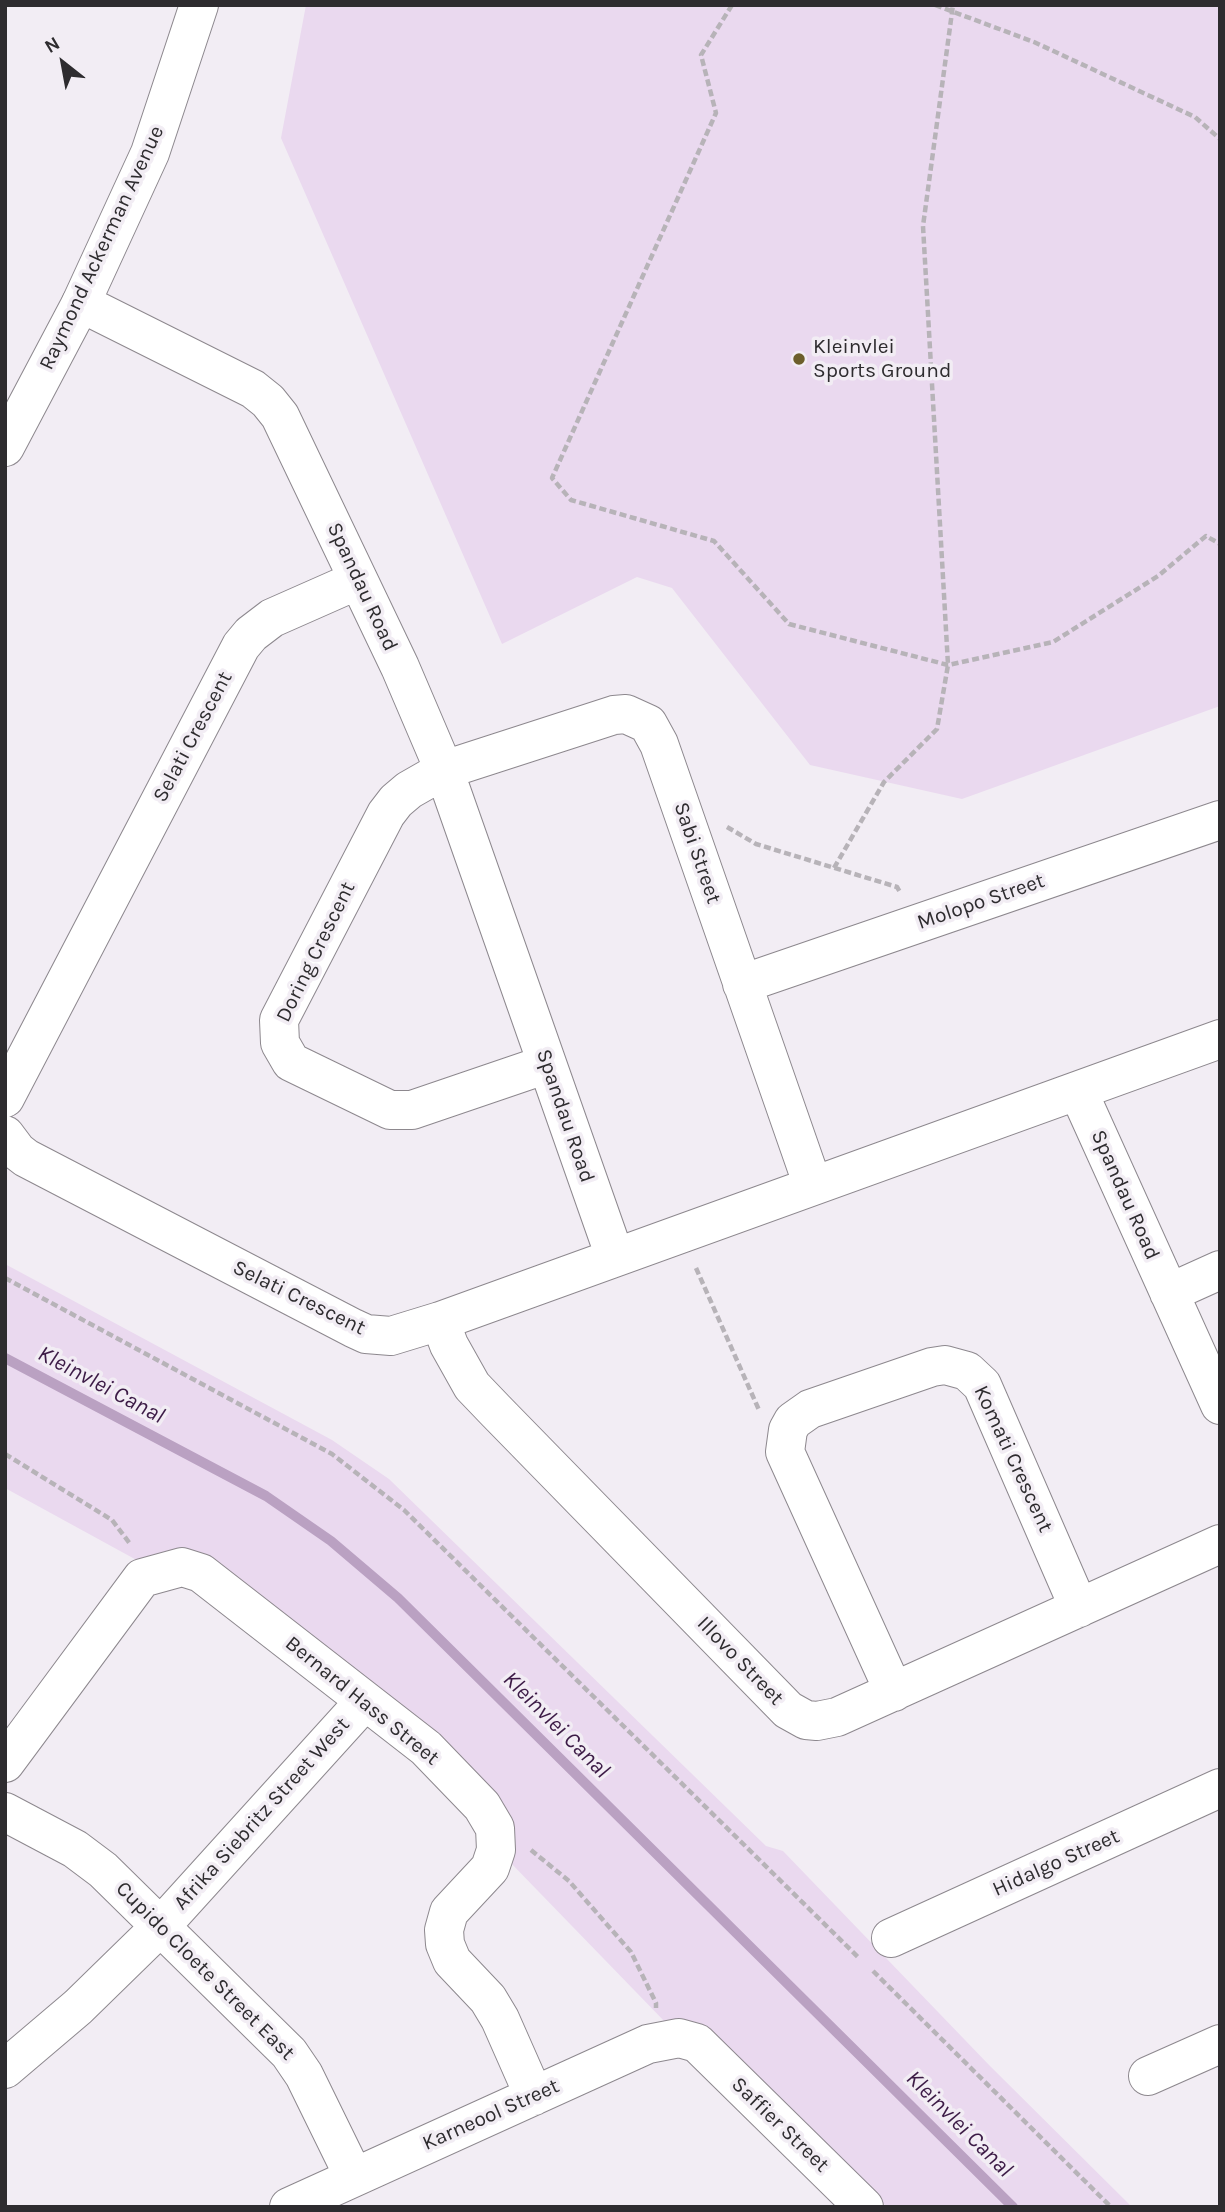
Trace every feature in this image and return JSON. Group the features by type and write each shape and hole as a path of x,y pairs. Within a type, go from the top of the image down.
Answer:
{"street":[{"name":"Raymond Ackerman Avenue","path":"5,447 81,303 150,153 199,5"},
{"name":"Spandau Road","path":"81,303 253,389 268,401 280,416 400,667 444,770 615,1257"},
{"name":"Selati Crescent","path":"5,1098 241,646 251,634 272,618 358,580"},
{"name":"Sabi Street","path":"444,770 614,715 626,714 648,724 655,733 813,1186"},
{"name":"Doring Crescent","path":"444,770 409,790 386,814 284,1009 278,1032 280,1043 284,1053 300,1068 380,1107 400,1111 424,1106 547,1064"},
{"name":"Molopo Street","path":"742,984 1220,820"},
{"path":"615,1257 1220,1039"},
{"name":"Spandau Road","path":"1077,1091 1220,1405"},
{"name":"Selati Crescent","path":"5,1135 16,1151 26,1158 366,1334 391,1336 440,1321 615,1257"},
{"path":"1169,1293 1220,1270"},
{"name":"Illovo Street","path":"440,1321 449,1345 472,1386 788,1710 806,1720 827,1720 894,1692 1220,1544"},
{"name":"Komati Crescent","path":"785,1440 793,1421 810,1409 932,1367 957,1366 967,1371 982,1385 1080,1608"},
{"path":"785,1440 789,1464 894,1692"},
{"name":"Bernard Hass Street","path":"142,1578 182,1567 201,1573 426,1748 482,1806 495,1828"},
{"path":"5,1763 142,1578"},
{"name":"Afrika Siebritz Street West","path":"5,2068 78,2007 161,1926 364,1702"},
{"name":"Hidalgo Street","path":"891,1938 1220,1788"},
{"name":"Cupido Cloete Street East","path":"5,1812 75,1849 103,1870 289,2053 304,2075 354,2177"},
{"path":"495,1828 496,1850 490,1868 449,1912 444,1930 445,1944 452,1961 488,1999 500,2019 534,2096"},
{"name":"Karneool Street","path":"289,2207 648,2044 679,2038 697,2043"},
{"name":"Saffier Street","path":"697,2043 864,2207"},
{"path":"1148,2077 1220,2044"}],"path":[{"path":"732,5 701,54 716,113 552,478 571,500 714,541 789,624 948,665 1053,642 1158,576 1206,536 1220,544"},
{"path":"935,5 1034,42 1195,117 1220,139"},
{"path":"834,868 884,782 937,729 948,665 923,226 953,5"},
{"path":"678,800 756,844 897,887 913,926"},
{"path":"683,1233 753,1399 785,1440"},
{"path":"5,1278 332,1454 404,1510 1111,2207"},
{"path":"5,1454 112,1520 137,1554 142,1578"},
{"path":"495,1828 523,1843 569,1881 631,1952 656,2003 648,2044"}],"shaded area":[{"name":"Kleinvlei Sports Ground","path":"306,5 1220,5 1220,706 962,799 810,765 672,588 637,577 502,644 281,138"},
{"path":"5,1264 332,1440 389,1479 766,1846 783,1851 990,2066 1132,2207 887,2207 723,2042 667,2024 507,1859 396,1702 5,1488"}],"waterway":[{"name":"Kleinvlei Canal","path":"5,1358 266,1496 331,1541 398,1598 1013,2207"}],"place":[{"name":"Kleinvlei Sports Ground","path":"799,359"}]}
